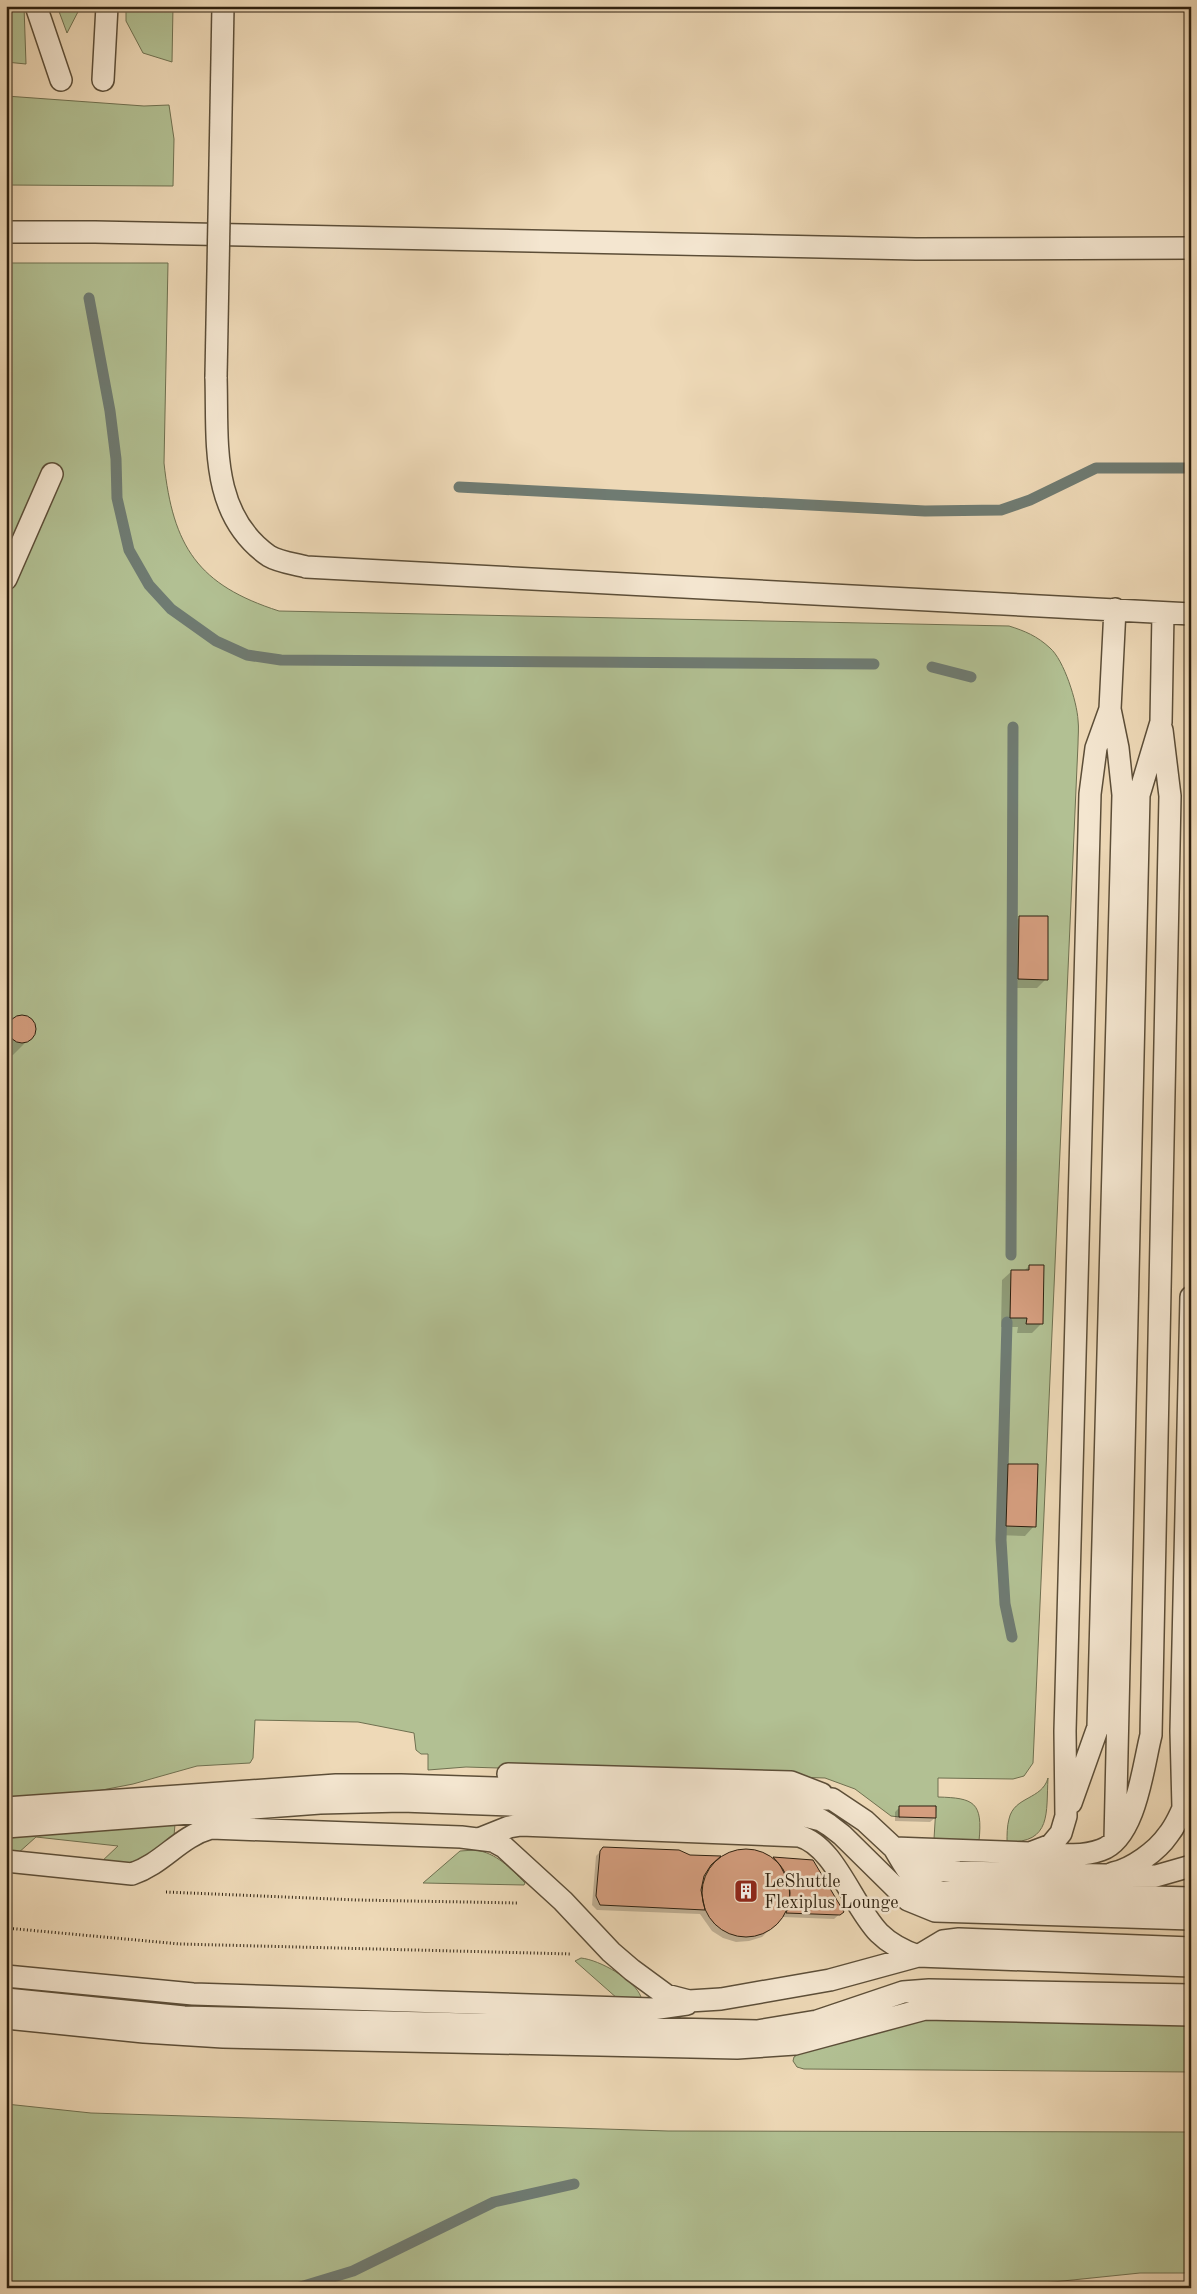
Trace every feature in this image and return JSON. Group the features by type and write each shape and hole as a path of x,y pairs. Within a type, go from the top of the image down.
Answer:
{"lane":[{"path":"36,6 61,80"},
{"path":"103,80 107,6"},
{"path":"223,6 216,377 219,474 226,501 247,535 270,557 306,567 1191,614"},
{"path":"6,232 95,232 916,249 1191,248"},
{"path":"6,579 52,474"},
{"path":"1030,1853 1051,1845 1061,1833 1098,1727 1122,795 1118,748 1110,709 1116,609"},
{"path":"894,1848 1083,1854 1103,1850 1115,1840 1132,1816 1151,1735 1170,796 1161,722 1163,612"},
{"path":"1066,1816 1065,1731 1090,794 1096,748 1110,709"},
{"path":"1115,1840 1138,795 1161,722"},
{"path":"1183,1808 1181,1731 1191,1297"},
{"path":"6,1808 336,1786 401,1785 832,1799 865,1821 894,1848 909,1873 924,1888 941,1892 1191,1898"},
{"path":"1098,1875 1119,1872 1153,1850 1168,1835 1183,1808 1191,1787"},
{"path":"6,1827 320,1803 402,1801 805,1816 820,1820 842,1834 908,1900 935,1911 1191,1919"},
{"path":"479,1839 509,1827 521,1825 799,1836 811,1839 820,1847 867,1919 880,1934 902,1950 918,1956 1191,1966"},
{"path":"6,1860 132,1874 146,1869 195,1832 211,1828 493,1841 504,1847 567,1905 611,1952 666,1995 690,2001 704,2001"},
{"path":"894,1848 938,1870 1156,1876 1191,1866"},
{"path":"6,1976 193,1994 652,2009 830,1980 918,1956 943,1941 959,1939 1191,1948"},
{"path":"6,1999 184,2017 758,2031 817,2021 903,1992 929,1990 1191,1995"},
{"path":"6,2018 144,2032 223,2037 737,2048 795,2044 925,2009 1191,2015"}],"path":[{"path":"165,1892 357,1900 567,1905"},
{"path":"6,1928 180,1944 568,1954 602,1960 611,1952"}],"green space":[{"path":"6,6 24,6 26,64 6,62"},
{"path":"57,6 81,6 67,33"},
{"path":"126,6 173,6 172,62 143,53 126,21"},
{"path":"6,96 144,106 169,105 174,139 173,186 6,185"},
{"path":"6,263 168,263 164,463 174,518 183,540 195,559 209,575 228,589 251,601 279,611 1009,626 1036,637 1050,648 1060,662 1065,671 1075,703 1078,732 1033,1763 1024,1776 1013,1779 938,1778 938,1797 960,1799 974,1805 979,1818 979,1841 934,1839 936,1806 899,1817 891,1816 855,1789 825,1778 466,1767 428,1770 428,1754 421,1754 416,1750 414,1733 358,1722 255,1720 253,1758 250,1763 197,1766 133,1784 92,1792 6,1800"},
{"path":"1048,1778 1044,1824 1032,1837 1022,1841 1007,1842 1009,1819 1012,1812 1016,1806 1040,1790"},
{"path":"175,1824 174,1836 137,1864 100,1863 118,1846 36,1837 17,1854 6,1852 6,1835"},
{"path":"475,1850 490,1854 503,1862 525,1883 524,1885 423,1883 460,1851"},
{"path":"581,1958 598,1963 616,1972 632,1984 641,1997 639,1999 618,1999 575,1961"},
{"path":"922,2018 1191,2024 1191,2072 804,2069 797,2067 793,2061 794,2057 800,2053"},
{"path":"6,2104 91,2113 668,2131 1191,2132 1191,2273 1140,2273 995,2288 6,2288"}],"building":[{"path":"1019,916 1048,916 1048,980 1018,979"},
{"path":"22,1015 32,1019 36,1029 32,1039 22,1043 12,1039 8,1029 12,1019"},
{"path":"1029,1265 1044,1265 1043,1324 1026,1324 1027,1318 1010,1318 1011,1270 1029,1270"},
{"path":"1008,1464 1038,1464 1036,1527 1006,1526"},
{"path":"899,1806 936,1806 936,1818 899,1817"},
{"path":"603,1847 679,1850 690,1855 721,1856 711,1865 704,1876 701,1890 705,1910 600,1905 596,1896 600,1851"},
{"name":"LeShuttle Flexiplus Lounge","path":"737,1849 755,1849 771,1856 783,1868 790,1884 790,1902 783,1918 771,1930 755,1937 737,1937 721,1930 709,1918 702,1902 702,1884 709,1868 721,1856"},
{"path":"773,1857 813,1860 844,1912 840,1915 786,1913 790,1903 789,1883 780,1865"}],"waterway":[{"path":"89,298 110,411 116,459 117,498 129,550 149,585 171,609 216,641 247,655 281,660 874,664"},
{"path":"459,487 925,511 1001,510 1030,500 1096,468 1191,468"},
{"path":"932,667 971,677"},
{"path":"1011,1255 1013,727"},
{"path":"1007,1322 1001,1540 1005,1604 1012,1637"},
{"path":"297,2288 353,2271 494,2202 574,2184"}],"place":[{"name":"LeShuttle Flexiplus Lounge","path":"746,1891"}]}
